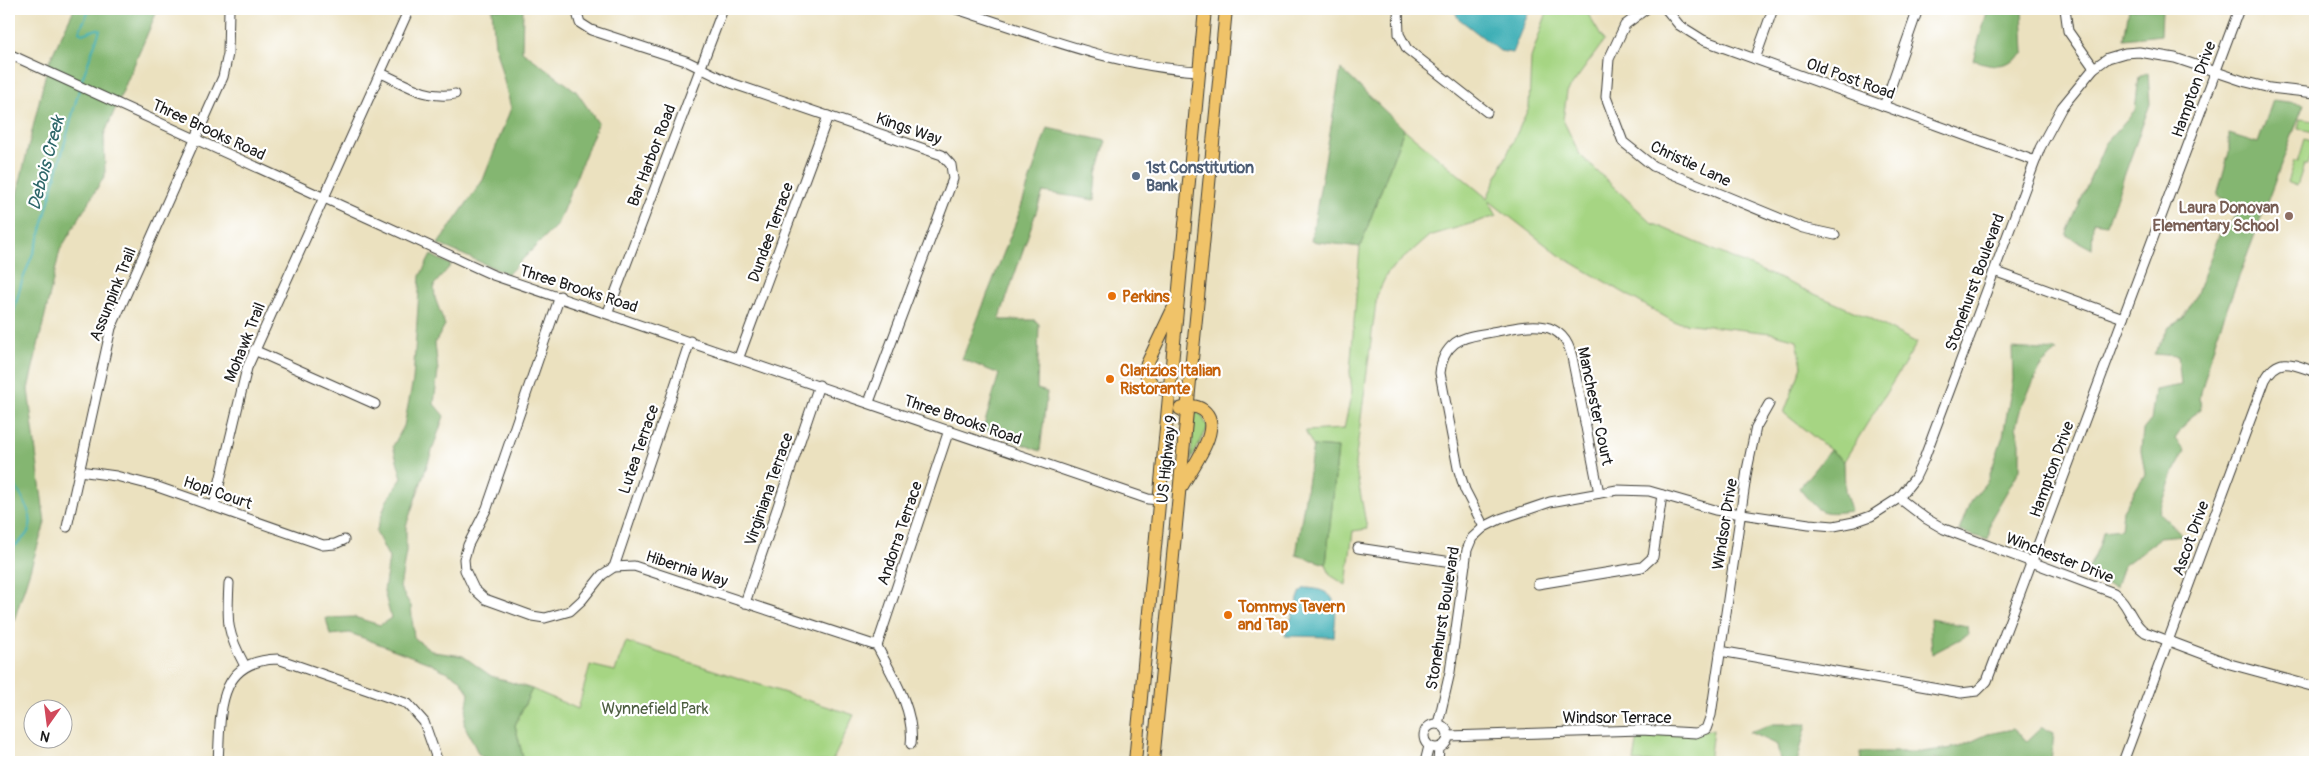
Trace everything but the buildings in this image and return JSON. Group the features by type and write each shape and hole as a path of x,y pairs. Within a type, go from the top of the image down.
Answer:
{"highway":[{"name":"US Highway 9","path":"1135,762 1205,9"},
{"name":"US Highway 9","path":"1153,762 1226,9"},
{"path":"1179,297 1146,366 1147,376 1154,386 1170,391 1180,388 1190,374"},
{"path":"1167,423 1178,410 1187,406 1198,408 1207,414 1212,431 1179,492"}],"street":[{"name":"Assunpink Trail","path":"66,527 111,328 226,66 229,9"},
{"name":"Mohawk Trail","path":"214,506 240,391 254,350 381,73 408,9"},
{"name":"Kings Way","path":"576,9 578,19 586,28 686,61 731,83 942,155 950,162 953,170 953,179 869,402"},
{"name":"Bar Harbor Road","path":"608,312 723,9"},
{"path":"956,9 1096,54 1153,68 1199,71"},
{"path":"1398,9 1399,34 1407,48 1486,112"},
{"name":"Christie Lane","path":"1646,9 1625,25 1609,59 1606,97 1623,142 1654,166 1802,228 1835,235"},
{"name":"Old Post Road","path":"1666,9 1679,25 1695,37 2035,161"},
{"path":"1755,59 1773,9"},
{"path":"1884,106 1918,9"},
{"path":"2065,9 2068,30 2094,68"},
{"name":"Hampton Drive","path":"1720,651 1961,693 1973,692 1983,687 1990,677 2239,9"},
{"name":"Stonehurst Boulevard","path":"1425,762 1429,746 1424,739 1424,731 1430,725 1438,724 1450,672 1468,544 1484,527 1542,504 1599,492 1634,489 1701,507 1834,526 1871,516 1899,498 1914,478 1924,459 2047,133 2062,107 2094,68 2112,56 2139,52 2175,58 2270,88 2315,93"},
{"name":"Three Brooks Road","path":"9,54 470,265 1148,499 1160,500"},
{"path":"381,73 430,95 455,94"},
{"name":"Dundee Terrace","path":"739,357 828,116"},
{"path":"1994,271 2123,318"},
{"path":"560,296 488,508 468,545 464,559 465,570 474,590 485,599 532,616 545,618 560,615 570,610 582,600 602,575 614,567"},
{"name":"Manchester Court","path":"1484,527 1461,482 1441,379 1443,359 1449,349 1464,338 1535,324 1553,329 1564,339 1572,357 1599,492"},
{"name":"Lutea Terrace","path":"614,567 690,341"},
{"path":"254,350 375,404"},
{"name":"Ascot Drive","path":"2123,762 2270,370 2275,366 2289,363 2315,372"},
{"name":"Virginiana Terrace","path":"745,603 819,385"},
{"name":"Windsor Drive","path":"1720,651 1740,514 1756,427 1769,404"},
{"name":"Andorra Terrace","path":"877,646 949,430"},
{"name":"Hopi Court","path":"79,471 135,480 323,545 335,544 344,540"},
{"path":"1538,584 1642,567 1650,562 1653,557 1662,495"},
{"name":"Winchester Drive","path":"1899,498 1925,518 1944,529 2114,593 2123,600 2138,628 2230,664 2315,686"},
{"path":"1358,548 1465,564"},
{"name":"Hibernia Way","path":"614,567 644,568 877,646"},
{"path":"229,583 228,626 231,639 245,666"},
{"path":"877,646 896,682 908,713 911,744"},
{"name":"Windsor Terrace","path":"1448,736 1641,730 1702,732 1708,728 1710,722 1720,651"},
{"path":"218,762 223,697 230,682 245,666 263,660 284,660 402,701 413,707 422,718 438,762"},
{"path":"1429,746 1439,748 1445,744 1448,736 1446,730 1438,724"},
{"path":"1438,762 1439,748"}],"green space":[{"path":"74,9 158,9 104,135 105,175 60,250 28,389 45,523 10,633 9,650 9,228 48,64"},
{"path":"492,9 523,9 522,51 576,91 598,123 557,225 508,274 438,244 483,180 511,108 495,46"},
{"path":"1548,9 1585,9 1604,41 1567,92 1563,120 1580,155 1652,223 1867,317 1917,343 1844,461 1784,413 1802,366 1797,340 1771,333 1674,322 1559,255 1488,200 1497,216 1429,236 1388,272 1377,295 1355,464 1367,529 1353,531 1346,585 1330,575 1326,564 1338,448 1313,446 1305,431 1344,429 1352,391 1350,372 1360,247 1404,129 1487,198 1529,107 1531,58"},
{"path":"1988,9 2022,9 2024,53 2005,64 1994,65 1973,60"},
{"path":"2129,9 2162,9 2161,35 2124,39"},
{"path":"1341,69 1404,129 1360,247 1311,241"},
{"path":"2148,72 2150,104 2107,224 2093,222 2092,249 2066,235 2105,144 2135,110 2139,77"},
{"path":"2273,100 2304,104 2216,338 2200,396 2201,409 2190,417 2175,439 2185,451 2173,473 2159,513 2183,535 2159,537 2154,543 2123,566 2116,587 2085,578 2100,544 2103,531 2121,529 2123,510 2145,474 2141,450 2143,430 2151,420 2155,390 2181,385 2178,356 2154,354 2169,327 2182,319 2195,298 2223,225 2229,225 2242,207 2217,196 2229,152 2229,134 2258,143"},
{"path":"2300,119 2315,121 2315,132 2298,129"},
{"path":"1047,128 1106,141 1097,172 1095,200 1043,192 999,320 1035,320 1039,324 1037,389 1047,392 1040,451 983,429 999,374 962,359 1017,219"},
{"path":"2305,139 2314,142 2307,165 2304,165 2297,186 2287,182 2294,161 2298,162"},
{"path":"431,255 451,265 434,285 435,298 445,325 435,343 438,371 434,404 444,416 406,526 406,551 400,588 411,606 414,638 434,652 463,656 491,676 532,689 515,725 524,762 491,762 479,755 464,724 469,693 459,678 429,663 350,633 330,635 326,618 354,617 380,625 391,618 384,591 389,558 376,532 386,502 402,478 393,446 404,426 413,380 420,276"},
{"path":"2012,348 2057,351 2042,365 2021,407 2016,426 2020,443 2020,469 1991,519 1988,540 1959,531 1970,502 1988,480 2003,436 2013,379"},
{"path":"1194,413 1200,413 1208,427 1191,460"},
{"path":"1313,446 1338,448 1326,564 1296,555"},
{"path":"1830,450 1844,461 1845,491 1851,511 1832,513 1820,510 1811,503 1799,488"},
{"path":"1930,619 1967,626 1968,635 1932,654"},
{"name":"Wynnefield Park","path":"626,642 854,715 832,762 524,762 515,725 532,689 578,709 590,665 615,671"},
{"path":"1773,724 1807,724 1797,762 1780,760 1777,745 1749,732"},
{"path":"2042,727 2054,733 2051,762 1934,760 1920,762 1861,762 1860,752 1921,752 1959,747 1988,734 2013,729 2027,741"},
{"path":"1639,730 1713,730 1709,762 1634,762"}],"water":[{"path":"1454,9 1530,9 1512,53 1500,51 1458,18"},
{"path":"1307,588 1326,593 1331,597 1336,610 1334,637 1285,636 1300,593 1303,589"}],"waterway":[{"name":"Debois Creek","path":"81,82 100,30 97,29 82,34 79,31 90,9"},
{"name":"Debois Creek","path":"9,330 21,284 39,238 79,90"},
{"name":"Debois Creek","path":"9,475 25,503 30,518 28,532 9,551"}],"place":[{"name":"1st Constitution Bank","path":"1136,176"},
{"name":"Laura Donovan Elementary School","path":"2289,216"},
{"name":"Perkins","path":"1112,296"},
{"name":"Clarizios Italian Ristorante","path":"1110,379"},
{"name":"Tommys Tavern and Tap","path":"1228,615"}]}
